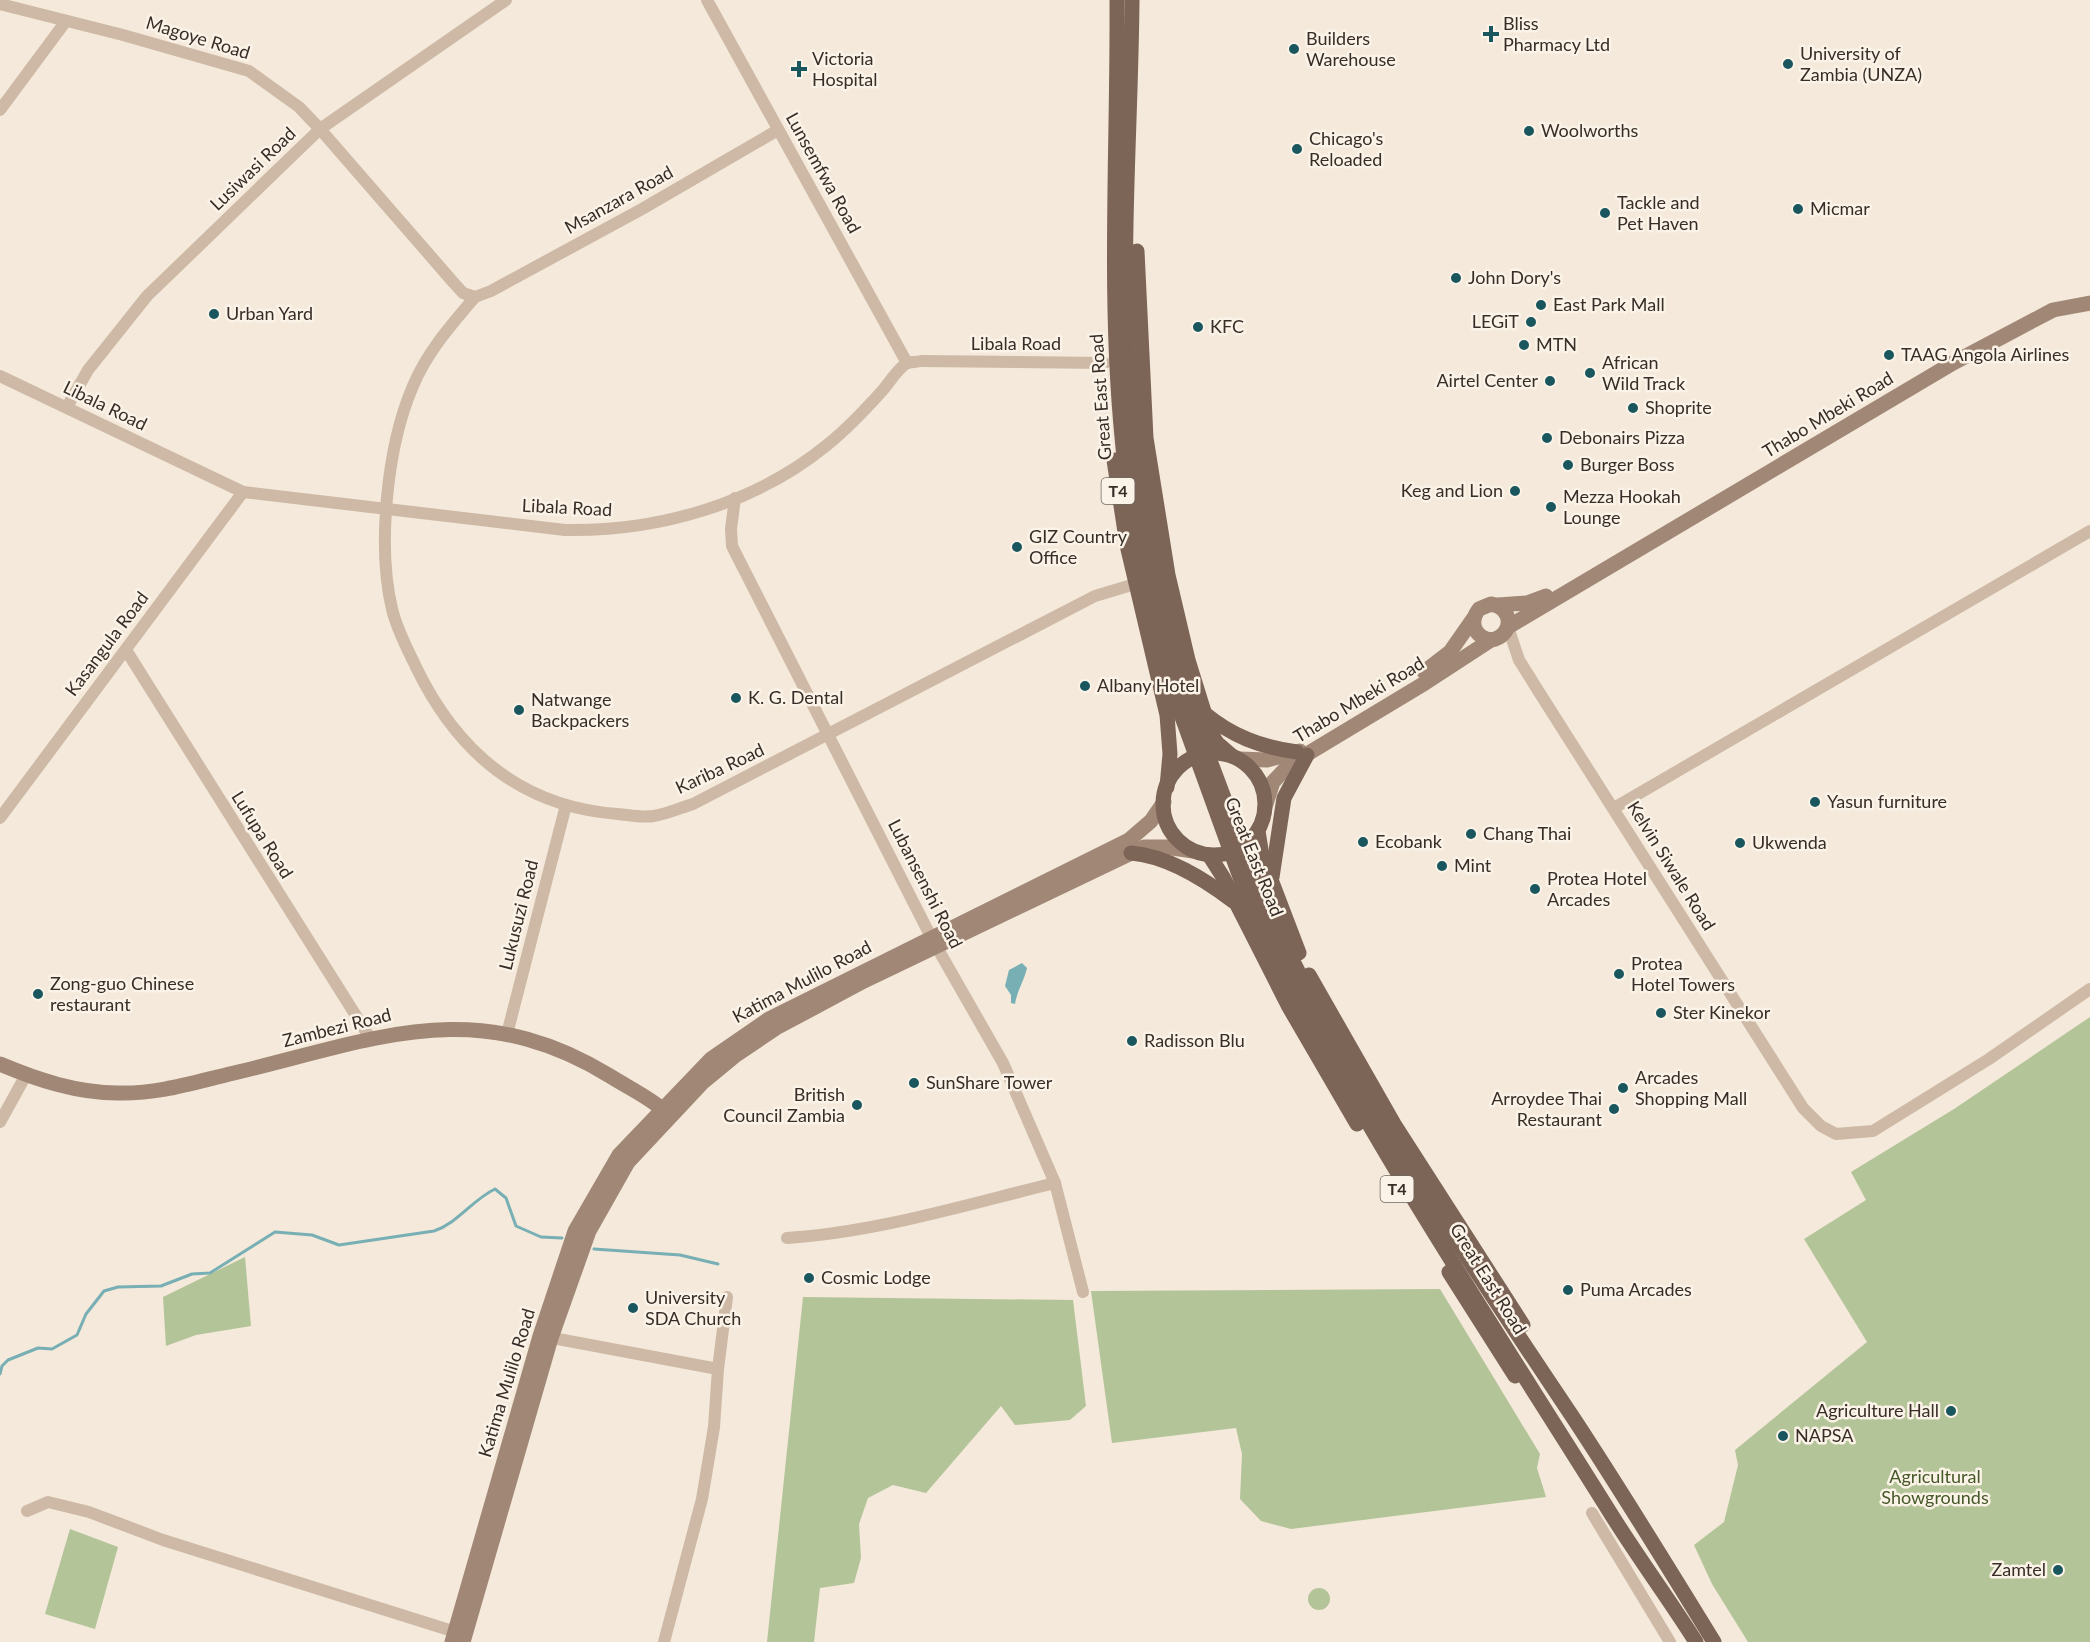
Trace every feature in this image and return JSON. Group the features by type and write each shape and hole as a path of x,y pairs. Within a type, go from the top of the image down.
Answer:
{"main road":[{"name":"Great East Road","path":"1117,0 1121,191 1134,439 1157,578 1193,715 1252,891 1299,1002 1370,1126 1579,1462 1696,1642"},
{"name":"Great East Road","path":"1132,0 1121,191 1106,232 1105,363 1119,499 1135,584 1167,715 1170,754 1165,794"},
{"name":"Thabo Mbeki Road","path":"1235,758 1267,760 1302,754 1493,639 1500,637 1508,627 1953,363 2053,310 2090,303"},
{"name":"Thabo Mbeki Road","path":"1265,807 1273,782 1280,773 1302,754 1435,666 1450,652 1485,605 1527,603 1594,578"},
{"path":"1498,605 1508,616 1508,627"},
{"path":"1473,619 1480,636 1493,639"},
{"name":"Great East Road","path":"1193,715 1217,744 1235,758"},
{"path":"1131,853 1153,856 1183,870 1252,891 1274,852 1284,798 1302,754 1247,741 1193,715"},
{"path":"1214,753 1235,758 1259,779 1265,807 1258,831 1237,850 1209,855 1193,851 1173,834 1166,819 1165,794 1176,772 1197,756 1214,753"},
{"name":"Katima Mulilo Road","path":"934,942 1129,840 1151,821 1165,794"},
{"name":"Great East Road","path":"1252,891 1262,856 1258,831"},
{"name":"Katima Mulilo Road","path":"459,1638 575,1231 619,1155 666,1111 711,1059 769,1019 1131,853 1154,846 1193,851"},
{"name":"Great East Road","path":"1209,855 1252,891 1380,1121 1574,1420 1714,1642"},
{"name":"Zambezi Road","path":"0,1064 26,1075 92,1092 143,1093 190,1085 370,1038 435,1030 507,1034 569,1055 666,1111"}],"street":[{"name":"Lusiwasi Road","path":"67,406 88,370 147,296 320,129 506,0"},
{"name":"Lunsemfwa Road","path":"707,0 907,363"},
{"name":"Magoye Road","path":"0,4 249,71 299,107 458,288 463,293 475,297"},
{"path":"0,110 66,21"},
{"name":"Msanzara Road","path":"475,297 491,291 642,209 778,130"},
{"name":"Kariba Road","path":"475,297 437,344 412,386 395,448 387,508 386,553 392,608 398,628 433,701 460,739 486,765 518,786 566,805 603,813 653,816 693,804 1095,596 1135,584"},
{"name":"Libala Road","path":"0,376 243,492 566,530 603,531 647,525 757,490 796,468 826,445 862,413 907,363 921,361 1105,363"},
{"name":"Kasangula Road","path":"0,818 243,492"},
{"name":"Lubansenshi Road","path":"735,498 731,529 732,546 934,942 1003,1063 1055,1183 1083,1292"},
{"path":"1614,808 2090,531"},
{"name":"Kelvin Siwale Road","path":"1508,627 1519,660 1803,1108 1821,1126 1836,1134 1873,1131 1989,1059 2090,989"},
{"name":"Kelvin Siwale Road","path":"1493,639 1519,660"},
{"name":"Lufupa Road","path":"126,650 370,1038"},
{"name":"Lukusuzi Road","path":"507,1034 566,805"},
{"path":"0,1122 26,1075"},
{"path":"788,1238 818,1236 917,1216 1055,1183"},
{"path":"664,1642 702,1499 714,1427 727,1297"},
{"path":"546,1337 718,1369"},
{"path":"27,1511 48,1502 90,1512 164,1540 459,1638"},
{"path":"1592,1514 1670,1642"}],"green space":[{"name":"Agricultural Showgrounds","path":"2090,1017 2090,1642 1748,1642 1712,1584 1694,1545 1724,1522 1738,1465 1735,1450 1867,1342 1804,1239 1866,1200 1851,1172 1954,1109"},
{"path":"245,1257 251,1326 196,1335 166,1346 163,1297"},
{"path":"1440,1289 1540,1454 1537,1468 1546,1497 1291,1529 1261,1521 1240,1499 1242,1454 1236,1428 1112,1443 1091,1291"},
{"path":"803,1297 1073,1300 1086,1406 1070,1420 1015,1425 1001,1406 926,1493 893,1485 868,1498 859,1524 861,1558 854,1583 820,1588 814,1642 767,1642"},
{"path":"70,1529 118,1547 95,1629 45,1614"},
{"path":"1315,1588 1323,1588 1330,1595 1330,1603 1323,1610 1315,1610 1308,1603 1308,1595"}],"water":[{"path":"1022,963 1027,968 1015,1004 1011,1003 1011,995 1005,986 1009,970"}],"waterway":[{"path":"0,1374 2,1366 8,1360 38,1348 52,1349 77,1335 86,1314 104,1291 118,1287 161,1286 192,1274 210,1273 275,1232 312,1235 339,1245 434,1231 450,1223 495,1189 506,1198 516,1226 541,1237 562,1238"},
{"path":"594,1249 680,1255 718,1264"}],"place":[{"name":"Bliss Pharmacy Ltd","path":"1491,34"},
{"name":"Builders Warehouse","path":"1294,49"},
{"name":"University of Zambia (UNZA)","path":"1788,64"},
{"name":"Victoria Hospital","path":"799,69"},
{"name":"Woolworths","path":"1529,131"},
{"name":"Chicago's Reloaded","path":"1297,149"},
{"name":"Micmar","path":"1798,209"},
{"name":"Tackle and Pet Haven","path":"1605,213"},
{"name":"John Dory's","path":"1456,278"},
{"name":"East Park Mall","path":"1541,305"},
{"name":"Urban Yard","path":"214,314"},
{"name":"LEGiT","path":"1531,322"},
{"name":"KFC","path":"1198,327"},
{"name":"MTN","path":"1524,345"},
{"name":"TAAG Angola Airlines","path":"1889,355"},
{"name":"African Wild Track","path":"1590,373"},
{"name":"Airtel Center","path":"1550,381"},
{"name":"Shoprite","path":"1633,408"},
{"name":"Debonairs Pizza","path":"1547,438"},
{"name":"Burger Boss","path":"1568,465"},
{"name":"Keg and Lion","path":"1515,491"},
{"name":"Mezza Hookah Lounge","path":"1551,507"},
{"name":"GIZ Country Office","path":"1017,547"},
{"name":"Albany Hotel","path":"1085,686"},
{"name":"K. G. Dental","path":"736,698"},
{"name":"Natwange Backpackers","path":"519,710"},
{"name":"Yasun furniture","path":"1815,802"},
{"name":"Chang Thai","path":"1471,834"},
{"name":"Ecobank","path":"1363,842"},
{"name":"Ukwenda","path":"1740,843"},
{"name":"Mint","path":"1442,866"},
{"name":"Protea Hotel Arcades","path":"1535,889"},
{"name":"Protea Hotel Towers","path":"1619,974"},
{"name":"Zong-guo Chinese restaurant","path":"38,994"},
{"name":"Ster Kinekor","path":"1661,1013"},
{"name":"Radisson Blu","path":"1132,1041"},
{"name":"SunShare Tower","path":"914,1083"},
{"name":"Arcades Shopping Mall","path":"1623,1088"},
{"name":"British Council Zambia","path":"857,1105"},
{"name":"Arroydee Thai Restaurant","path":"1614,1109"},
{"name":"Cosmic Lodge","path":"809,1278"},
{"name":"Puma Arcades","path":"1568,1290"},
{"name":"University SDA Church","path":"633,1308"},
{"name":"Agriculture Hall","path":"1951,1411"},
{"name":"NAPSA","path":"1783,1436"},
{"name":"Zamtel","path":"2058,1570"}]}
